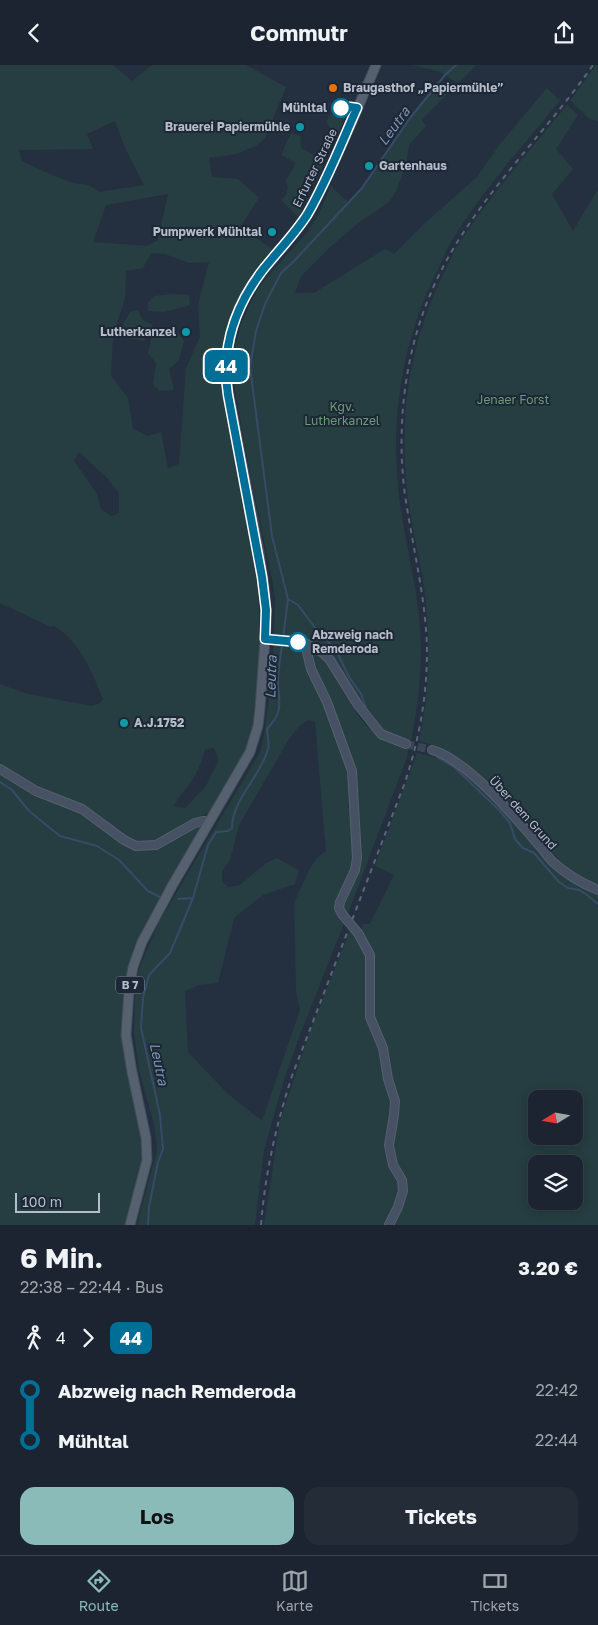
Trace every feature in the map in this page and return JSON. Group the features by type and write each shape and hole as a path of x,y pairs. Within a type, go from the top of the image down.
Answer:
{"main road":[{"name":"Erfurter Straße","path":"265,639 266,610 262,577 227,385 226,366 229,337 234,320 251,287 306,215 376,65"},
{"name":"B 7","path":"130,1225 148,1152 126,1035 130,983 142,942 172,886 245,763 255,739 260,708 265,639"}],"street":[{"path":"265,639 293,641 318,649 330,661 358,705 381,734 406,744"},
{"path":"307,644 306,652 311,669 327,702 348,757 353,777 357,858 354,870 340,902 340,908 342,914 358,933 370,955 370,1017 383,1048 388,1079 395,1101 389,1145 393,1165 402,1180 403,1191 389,1225"},
{"name":"Über dem Grund","path":"432,750 450,757 478,779 539,845 551,861 574,880 598,890"},
{"path":"0,769 36,791 82,809 124,840 136,846 156,845 195,823 210,821"}],"green space":[{"path":"0,65 113,65 132,81 152,65 246,65 286,87 265,138 256,146 236,154 209,158 212,177 238,179 259,198 240,227 275,251 237,307 223,386 253,544 258,583 260,640 258,689 249,745 212,810 190,823 193,827 204,823 140,940 124,1010 145,1151 127,1225 0,1225 0,684 28,694 92,706 100,703 103,699 84,658 63,632 54,626 51,627 0,603","holes":["115,121 126,150 144,185 99,192 87,185 70,182 51,175 22,161 19,150 93,149 87,134","168,194 158,240 148,246 93,242 106,205","151,253 165,254 189,263 209,262 198,305 200,337 186,368 179,464 168,468 161,432 148,436 133,429 128,398 111,376 113,336 125,298 126,271 143,268","79,452 107,478 119,493 119,513 111,516 101,509 97,494 74,461","214,748 219,760 206,786 185,808 173,806 192,779 203,758 205,749"]},
{"path":"411,65 476,65 462,80 456,82 438,71"},
{"path":"596,65 598,65 598,121 590,119 570,101"},
{"name":"Kgv. Lutherkanzel","path":"440,84 450,91 422,120 426,126 409,145 406,166 395,193 389,202 357,224 328,249 301,276 295,293 314,293 385,249 394,254 426,222 477,177 500,144 547,88 558,99 562,98 491,184 451,242 425,297 407,354 397,413 396,443 400,504 419,613 420,632 421,662 417,707 411,741 400,739 380,728 363,706 336,662 326,651 301,639 274,636 275,598 234,384 233,353 241,324 256,292 266,278 306,234 319,214 331,186 349,203 415,112"},
{"name":"Jenaer Forst","path":"567,105 578,115 556,149 573,169 552,194 573,231 598,189 598,1225 391,1225 404,1198 391,1145 396,1115 373,1022 372,962 361,934 363,924 370,924 394,875 375,866 417,753 449,761 475,780 566,878 571,871 463,763 435,746 419,741 427,683 428,626 424,587 409,505 406,475 404,445 408,386 422,328 432,300 453,254 472,224 511,172"},
{"path":"347,111 339,132 332,131 327,123 328,118 332,114"},
{"path":"291,133 300,136 301,148 325,161 298,217 281,200 286,195 288,186 285,182 296,163 281,155"},
{"path":"189,295 190,305 164,312 148,311 148,303 154,296"},
{"path":"138,310 142,319 153,325 144,341 120,337 122,326 130,312"},
{"path":"178,332 184,341 179,360 169,369 174,390 160,391 153,385 156,363 148,353 152,336 164,337"},
{"path":"274,643 299,645 304,649 343,748 352,787 349,794 348,807 353,816 356,858 339,897 345,921 301,1032 272,1121 264,1151 255,1225 137,1225 157,1150 154,1124 139,1070 134,1033 135,991 139,969 159,922 260,752 271,684","holes":["308,720 315,722 326,851 317,858 309,870 294,903 296,990 300,1010 262,1121 227,1093 188,1052 185,991 199,985 218,983 234,918 263,895 295,884 299,870 277,858 266,863 240,885 228,887 222,882 222,871 230,860 239,825 289,739 299,726"]},
{"path":"310,649 321,656 336,674 353,707 367,726 382,736 409,747 406,760 347,916 341,907 353,877 354,777 316,678"},
{"path":"351,928 368,956 367,1003 381,1049 393,1101 388,1135 401,1191 386,1225 264,1225 280,1121 309,1034"}],"waterway":[{"name":"Leutra","path":"283,638 288,599 272,536 250,367 256,331 265,304 281,273 362,188 410,118 445,75 456,65"},
{"path":"288,599 298,605 316,629 336,650 349,677 361,694 367,711"},
{"name":"Leutra","path":"148,1225 149,1207 158,1162 163,1149 160,1115 141,1028 143,998 149,975 170,953 193,898 208,845 216,832 228,831 232,828 236,807 264,760 269,747 267,729 276,717 279,707 278,677 282,643"},
{"path":"437,757 454,767 500,811 510,823 515,839 523,848 534,853 559,882 568,888 579,890 598,904"},
{"path":"0,782 12,790 29,811 60,836 97,846 119,860 148,891 160,897"},
{"path":"178,899 193,898"}],"tunnel":[{"path":"406,744 432,750"}],"railway":[{"path":"261,1225 265,1187 272,1150 292,1076 404,785 421,719 426,685 426,629 402,463 405,389 414,341 430,295 463,233 483,204 593,65"}],"bus line":[{"name":"44","path":"298,642 265,639 265,593 259,552 228,395 226,352 234,320 242,303 262,271 293,235 306,215 317,196 357,108 341,108"}],"place":[{"name":"Braugasthof „Papiermühle”","path":"333,88"},
{"name":"Mühltal","path":"341,108"},
{"name":"Brauerei Papiermühle","path":"300,127"},
{"name":"Gartenhaus","path":"369,166"},
{"name":"Pumpwerk Mühltal","path":"272,232"},
{"name":"Lutherkanzel","path":"186,332"},
{"name":"Abzweig nach Remderoda","path":"298,642"},
{"name":"A.J.1752","path":"124,723"}]}
